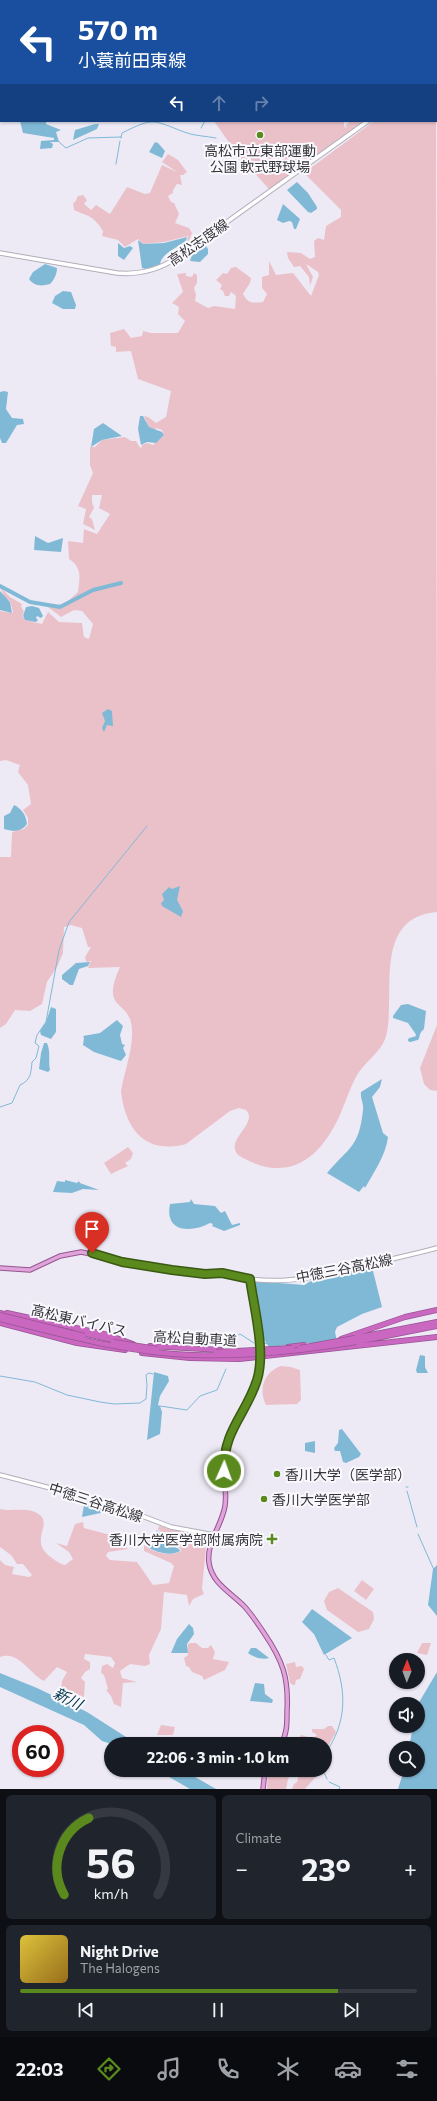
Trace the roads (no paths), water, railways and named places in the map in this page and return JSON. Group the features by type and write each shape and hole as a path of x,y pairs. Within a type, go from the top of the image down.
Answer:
{"highway":[{"name":"高松東バイパス","path":"0,1313 58,1328 133,1344 190,1349 260,1350 308,1345 342,1338 405,1317 437,1310"},
{"path":"0,1313 108,1335 133,1344"},
{"name":"高松自動車道","path":"0,1313 104,1341 192,1352 273,1350 356,1340"},
{"name":"高松東バイパス","path":"0,1321 128,1350 190,1358 260,1357 437,1337"},
{"path":"0,1321 57,1338 95,1347 128,1350"},
{"name":"高松自動車道","path":"0,1321 116,1346 192,1355 266,1354 356,1340 437,1322"},
{"name":"高松自動車道","path":"419,1327 437,1326"}],"main road":[{"name":"高松志度線","path":"0,253 117,273 136,273 155,270 178,257 367,122"},
{"name":"中徳三谷高松線","path":"250,1279 274,1281 303,1278 343,1271 437,1248"},
{"path":"0,1268 30,1270 60,1256 81,1252 172,1270 205,1274 222,1273 250,1279 260,1350 259,1373 255,1386 232,1429 226,1445 224,1463 225,1506 214,1535 208,1561 212,1574 217,1582 252,1615 276,1650 283,1666 288,1693 287,1726 283,1737"},
{"name":"中徳三谷高松線","path":"0,1475 108,1503 171,1527 214,1535"},
{"path":"264,1789 265,1777"}],"water":[{"path":"20,122 46,122 46,124 61,130 56,132 59,142 50,142 53,144 52,148 40,149 41,141 54,140 54,138 23,133"},
{"path":"99,124 97,129 73,140 75,130"},
{"path":"155,142 158,143 165,151 162,158 149,152"},
{"path":"297,182 308,193 317,207 317,209 311,213 308,212 287,190"},
{"path":"283,204 300,219 296,229 294,229 292,222 289,221 283,223 277,220"},
{"path":"187,237 186,241 163,257 160,265 146,269 142,268 138,240 143,244 164,243"},
{"path":"118,243 124,248 130,246 133,248 124,260 118,256"},
{"path":"201,245 206,246 208,249 208,254 200,262 190,261 193,251"},
{"path":"45,264 57,268 54,279 47,285 39,285 31,282 29,279 33,272"},
{"path":"63,291 71,292 76,305 75,309 63,309 52,303 55,296"},
{"path":"0,392 8,392 6,409 12,418 23,419 24,424 17,425 6,443 2,443 0,438"},
{"path":"140,416 143,416 149,427 162,432 164,435 156,443 147,442 141,445 138,429"},
{"path":"103,423 122,436 102,440 91,447 94,429"},
{"path":"35,536 48,543 63,538 61,552 34,550"},
{"path":"0,591 10,602 12,613 0,610"},
{"path":"32,606 39,608 43,616 41,618 37,616 36,618 38,620 36,622 25,620 23,616 26,607"},
{"path":"108,709 112,711 113,726 107,725 104,732 102,728 105,721 102,713"},
{"path":"14,805 23,813 27,824 22,829 11,831 4,829 4,816 10,813"},
{"path":"180,886 177,900 183,911 181,917 162,906 161,903 164,900 162,894 169,887 172,889"},
{"path":"90,962 88,966 79,969 73,985 70,985 62,979 62,975 76,963"},
{"path":"408,1004 426,1011 424,1029 417,1036 408,1023 393,1018 401,1005"},
{"path":"51,1007 56,1009 56,1032 51,1039 41,1035 40,1031 46,1022"},
{"path":"117,1020 123,1026 120,1035 122,1044 125,1045 123,1048 126,1055 121,1061 94,1052 83,1045 83,1036 100,1033"},
{"path":"44,1043 47,1043 49,1050 50,1070 48,1072 39,1069"},
{"path":"382,1079 380,1087 372,1097 383,1133 388,1137 387,1144 376,1170 365,1188 364,1186 359,1192 327,1173 356,1140 363,1110 361,1092"},
{"path":"65,1180 77,1183 79,1181 80,1183 99,1190 83,1189 72,1193 53,1192 57,1181 65,1182"},
{"path":"191,1199 194,1204 215,1206 221,1213 225,1211 232,1225 240,1223 240,1225 224,1231 212,1226 213,1224 210,1223 188,1229 175,1225 171,1221 169,1214 170,1204 190,1202"},
{"path":"372,1267 382,1307 362,1314 337,1327 335,1332 337,1341 317,1345 308,1343 269,1347 263,1338 254,1281 304,1285 316,1278"},
{"path":"420,1355 425,1356 425,1367 428,1373 417,1373 416,1370"},
{"path":"154,1372 168,1376 169,1381 160,1396 158,1405 160,1406 162,1412 160,1434 147,1440"},
{"path":"342,1429 361,1454 359,1457 346,1463 343,1462 340,1451 335,1451 334,1448 338,1443 339,1430"},
{"path":"315,1441 315,1453 305,1451 305,1443"},
{"path":"85,1499 106,1508 105,1512 82,1517"},
{"path":"157,1530 180,1551 167,1554 146,1546"},
{"path":"437,1565 437,1616 428,1605 433,1569"},
{"path":"312,1609 352,1638 324,1655 314,1634 302,1622"},
{"path":"189,1624 193,1628 194,1634 187,1644 188,1653 171,1653 177,1639"},
{"path":"251,1648 256,1648 269,1658 255,1657 248,1653"},
{"path":"437,1672 437,1789 398,1789 402,1777 425,1777 425,1741 410,1741 412,1733 425,1733 425,1697 422,1697"},
{"path":"0,1673 37,1688 87,1712 126,1737 104,1737 104,1742 102,1741 84,1725 0,1687"},
{"path":"255,1683 264,1684 265,1694 273,1700 272,1703 250,1701"},
{"path":"169,1777 195,1777 216,1789 190,1789"}],"waterway":[{"path":"121,138 122,133 148,122 159,123 192,134 216,138"},
{"path":"201,128 204,122"},
{"path":"58,141 66,148 88,138 121,137"},
{"path":"116,164 120,141"},
{"path":"0,586 30,602 60,607 93,590 121,583"},
{"path":"0,1107 12,1103 20,1085 30,1076 32,1062 36,1058 39,1046 35,1043 37,1035 46,1022 59,950 69,922 147,826"},
{"path":"410,1040 417,1038 419,1031"},
{"path":"226,1342 240,1334 254,1343"},
{"path":"264,1343 268,1344"},
{"path":"160,1406 187,1410 200,1396 217,1390 226,1369"},
{"path":"0,1376 35,1382 67,1395 114,1404 140,1403 146,1399 146,1375 149,1373 153,1374"},
{"path":"407,1491 417,1527"},
{"path":"418,1534 434,1570"},
{"path":"326,1655 329,1660 334,1658 343,1695 341,1719 338,1731 332,1742"},
{"path":"329,1782 340,1787 339,1789"}],"place":[{"name":"高松市立東部運動 公園 軟式野球場","path":"260,135"},
{"name":"香川大学（医学部）","path":"277,1474"},
{"name":"香川大学医学部","path":"264,1499"},
{"name":"香川大学医学部附属病院","path":"272,1539"}],"water label":[{"name":"新川","path":"68,1698"}]}
